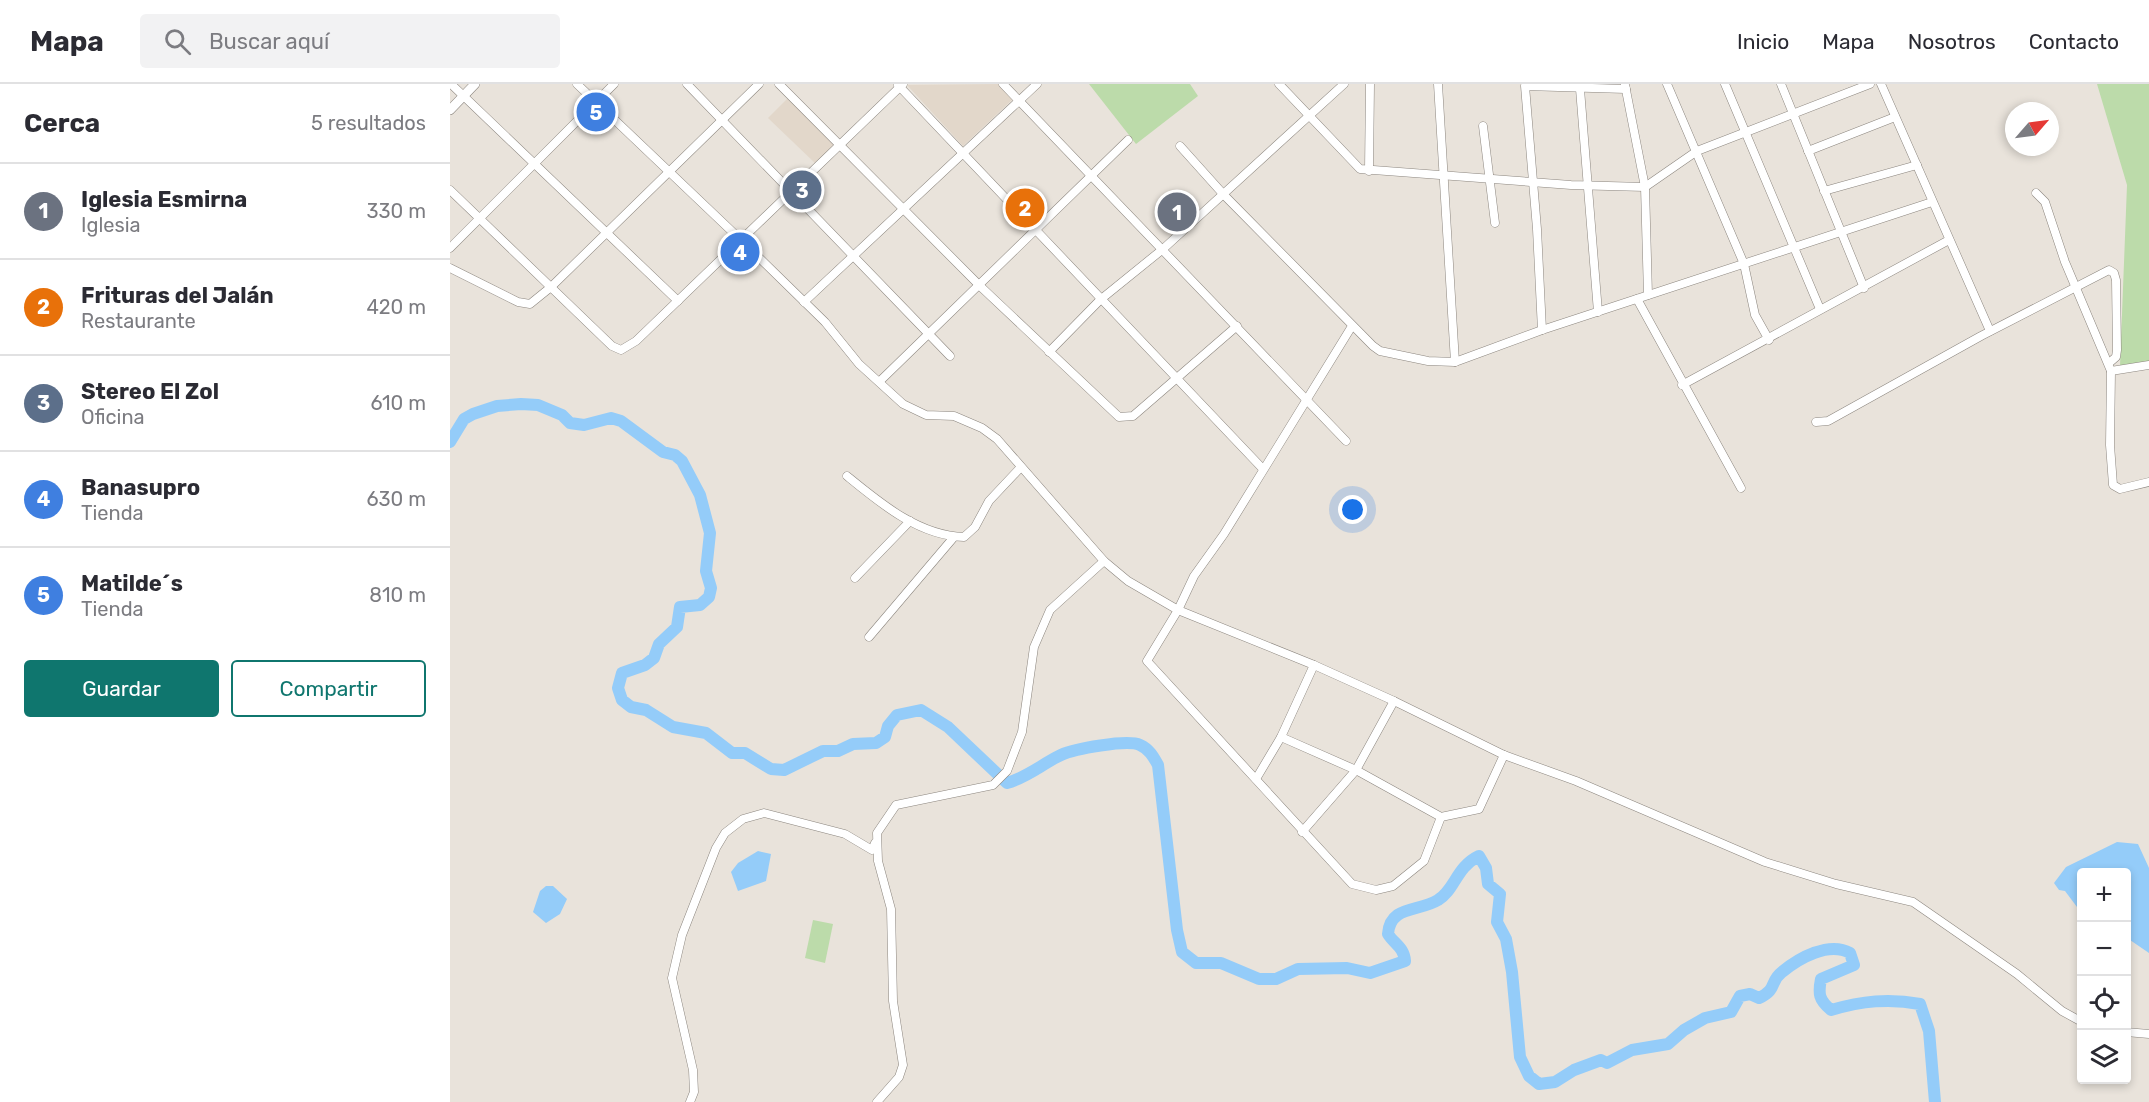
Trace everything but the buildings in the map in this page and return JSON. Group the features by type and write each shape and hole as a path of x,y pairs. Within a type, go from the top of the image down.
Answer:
{"main road":[{"path":"450,110 475,84"}],"street":[{"path":"451,84 678,301"},
{"path":"577,84 742,241 804,302 859,364 903,404 926,415 954,416 982,428 1010,452 1104,561 1128,581 1178,610 1314,665 1394,701 1504,756 1576,781 1765,862 1816,879 1913,902 2017,974 2062,1011 2077,1019"},
{"path":"450,248 614,84"},
{"path":"687,84 855,255 950,356"},
{"path":"450,268 518,302 530,303 550,287 759,84"},
{"path":"779,84 980,286 1115,414 1123,417 1133,416 1237,326"},
{"path":"1003,84 1346,441"},
{"path":"804,302 1037,84"},
{"path":"1279,84 1355,165 1370,171 1588,186 1645,187 1697,151 1870,84"},
{"path":"1048,352 1100,300 1224,195 1311,117 1344,84"},
{"path":"1370,84 1370,171"},
{"path":"1438,84 1455,362"},
{"path":"1667,84 1744,264 1755,315 1768,340"},
{"path":"1725,84 1820,309"},
{"path":"1781,84 1864,288"},
{"path":"1881,84 1990,331"},
{"path":"450,190 612,346 621,350 636,341 742,241 900,85 962,154 1262,468"},
{"path":"1542,330 1533,182 1524,85 1580,89 1626,87 1645,187 1648,295"},
{"path":"1580,89 1598,312"},
{"path":"1808,152 1895,117"},
{"path":"1483,126 1495,223"},
{"path":"880,381 1036,232 1128,140"},
{"path":"1180,146 1224,195 1352,326 1380,351 1428,361 1455,362 1542,330 1792,246 1932,202"},
{"path":"1824,191 1917,165"},
{"path":"2036,193 2045,202 2075,289 2110,367 2110,445 2113,485 2120,489 2149,482"},
{"path":"1682,385 1949,240"},
{"path":"1816,422 1828,421 1990,331 2075,289 2097,274 2109,270 2114,273 2117,354 2110,367"},
{"path":"1637,299 1682,385 1741,488"},
{"path":"1352,326 1305,398 1224,534 1194,576 1178,610 1147,662 1352,884 1376,890 1394,886 1424,861 1440,817"},
{"path":"2110,367 2149,365"},
{"path":"847,476 883,505 910,521 954,537 964,537 970,533 989,501 1022,467"},
{"path":"855,578 910,521"},
{"path":"869,637 954,537"},
{"path":"690,1102 694,1092 693,1070 672,978 682,935 716,848 725,833 743,819 764,813 845,834 872,850 877,833 896,806 993,785 1007,771 1022,732 1034,647 1050,610 1104,561"},
{"path":"1256,779 1281,737 1314,665"},
{"path":"1302,832 1356,770 1394,701"},
{"path":"1281,737 1356,770 1440,817 1479,809 1504,756"},
{"path":"877,833 878,861 891,909 893,1001 903,1065 899,1077 877,1102"},
{"path":"2131,1032 2149,1034"}],"shaded area":[{"path":"999,84 1013,99 963,146 907,85"},
{"path":"789,97 836,142 816,164 768,118"}],"green space":[{"path":"1089,84 1190,84 1198,96 1136,144"},
{"path":"2097,84 2149,84 2149,361 2120,366 2127,185"},
{"path":"813,920 833,924 825,963 805,958"}],"water":[{"path":"2117,842 2138,844 2149,868 2149,953 2131,941 2131,868 2077,868 2077,907 2065,891 2059,890 2054,883 2066,867"},
{"path":"758,851 771,854 766,881 738,891 731,872 738,863"},
{"path":"546,886 553,886 567,899 560,914 546,923 533,912 540,891"}],"waterway":[{"path":"450,442 464,419 473,414 497,406 538,405 562,415 570,423 584,425 611,418 621,421 663,452 675,455 682,461 700,495 710,533 706,571 711,588 709,597 700,605 680,607 677,627 659,644 654,658 645,665 622,673 618,688 622,700 631,707 646,710 673,727 706,733 732,753 745,753 771,769 784,770 823,751 838,751 853,744 876,743 885,737 888,726 897,715 921,710 948,727 1007,783 1061,755 1077,750 1124,743 1133,743 1146,749 1158,765 1177,930 1182,952 1196,963 1221,963 1259,979 1276,979 1298,969 1347,968 1370,973 1405,961 1401,949 1388,934 1394,918 1444,896 1465,866 1479,856 1486,868 1488,884 1500,894 1497,922 1506,939 1512,972 1520,1057 1529,1076 1539,1084 1555,1082 1574,1070 1601,1060 1607,1063 1632,1050 1668,1044 1684,1030 1705,1018 1731,1012 1740,996 1750,994 1759,998 1765,995 1778,976 1797,961 1814,953 1833,949 1850,953 1854,965 1821,979 1820,996 1831,1010 1876,1001 1920,1004 1929,1031 1935,1102"}],"place":[{"name":"Matilde´s","path":"596,112"},
{"name":"Stereo El Zol","path":"802,190"},
{"name":"Frituras del Jalán","path":"1025,208"},
{"name":"Iglesia Esmirna","path":"1177,212"},
{"name":"Banasupro","path":"740,252"}]}
